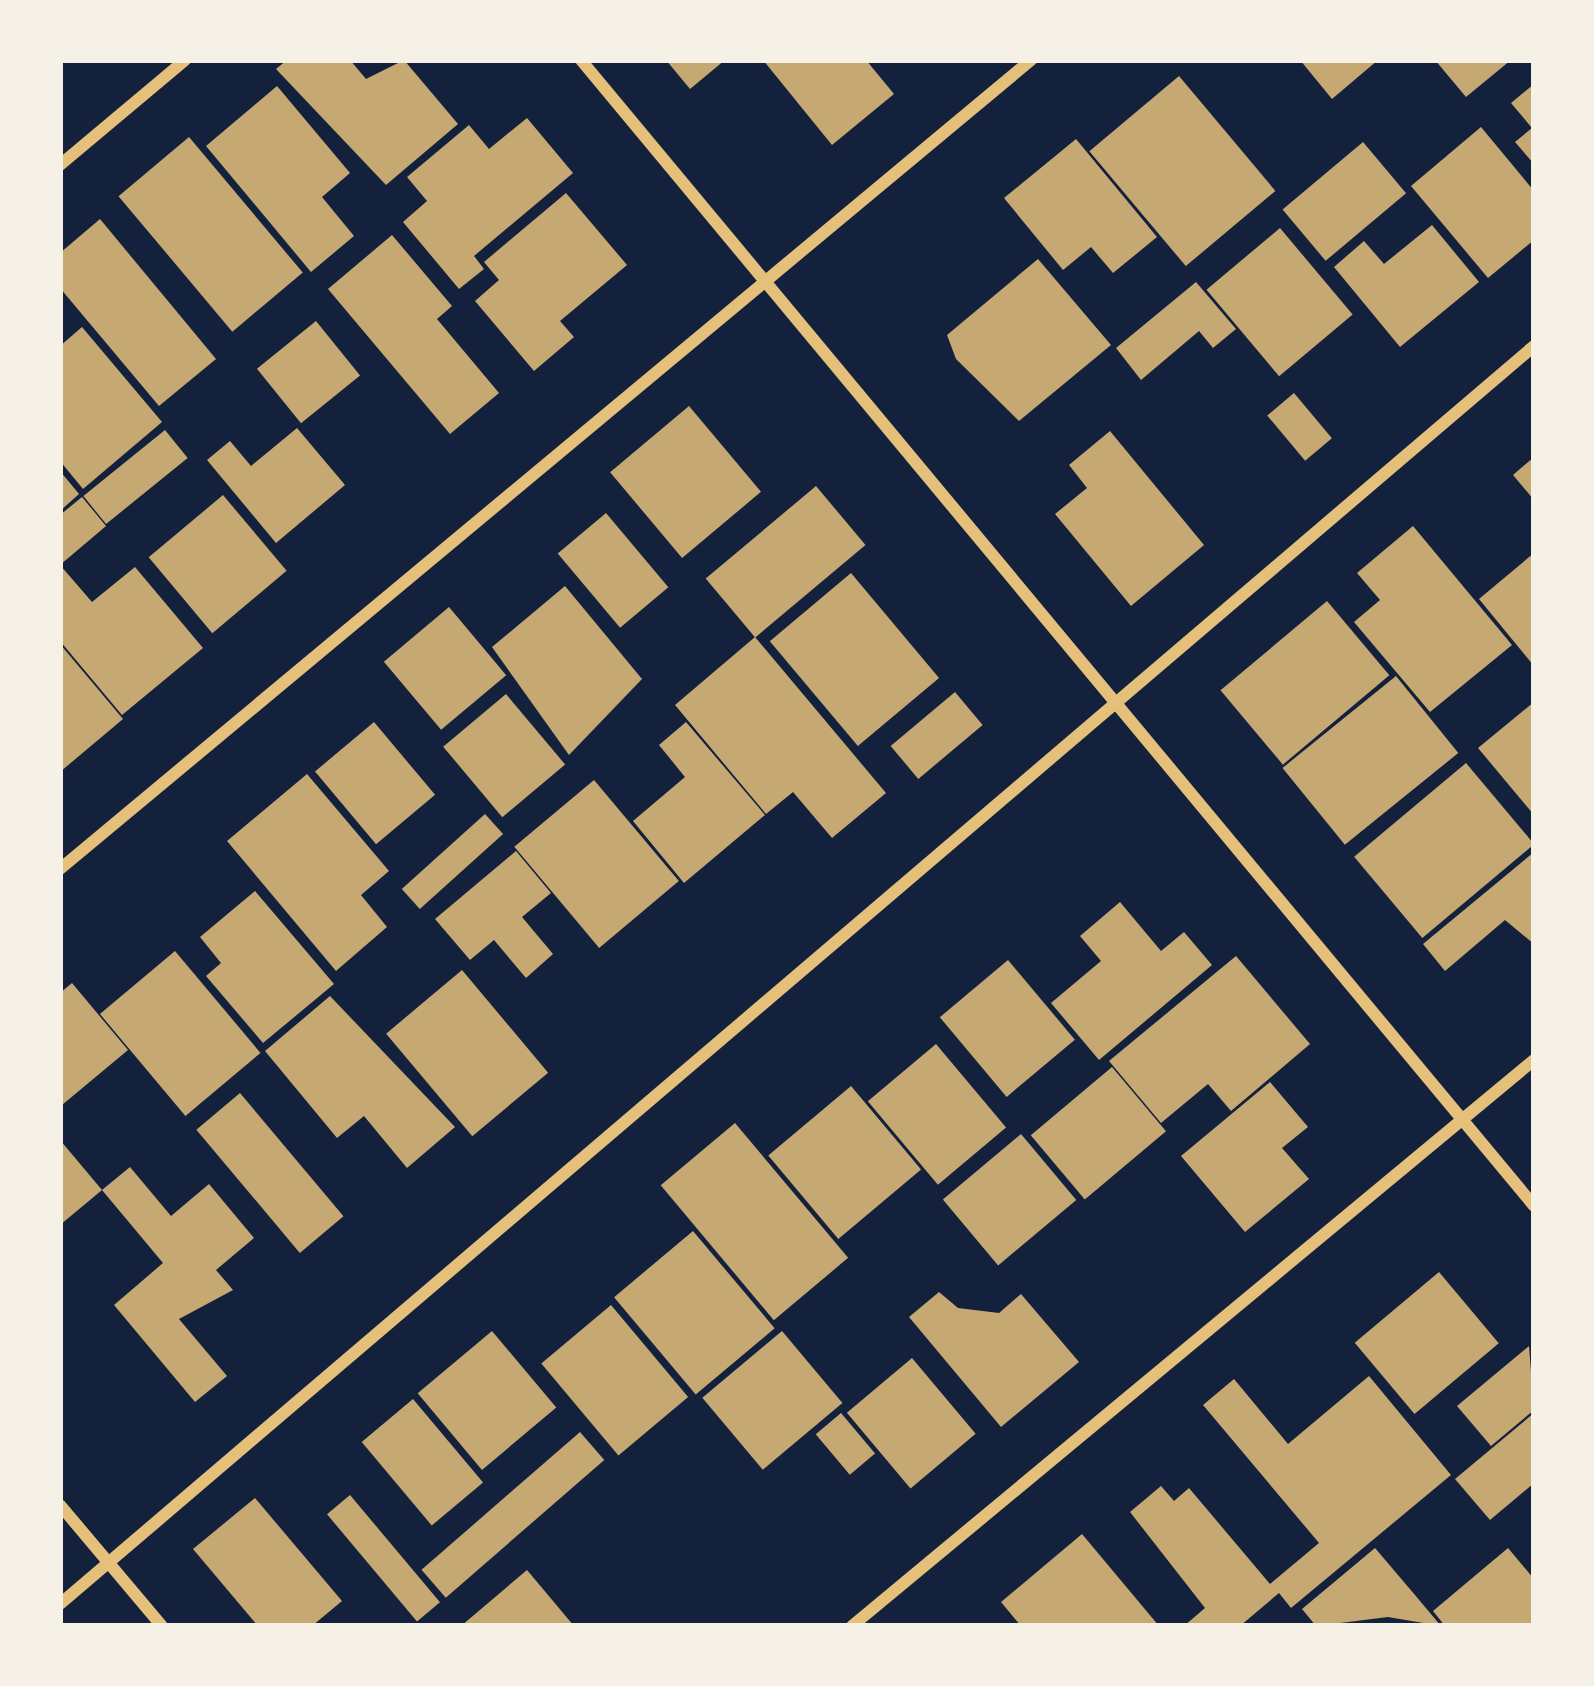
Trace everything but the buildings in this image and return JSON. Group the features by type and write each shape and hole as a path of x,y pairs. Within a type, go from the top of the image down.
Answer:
{"street":[{"path":"60,165 185,60"},
{"path":"581,60 1534,1206"},
{"path":"60,869 1031,60"},
{"path":"60,1604 1111,698 1534,346"},
{"path":"852,1626 1534,1060"},
{"path":"60,1504 162,1626"}]}
